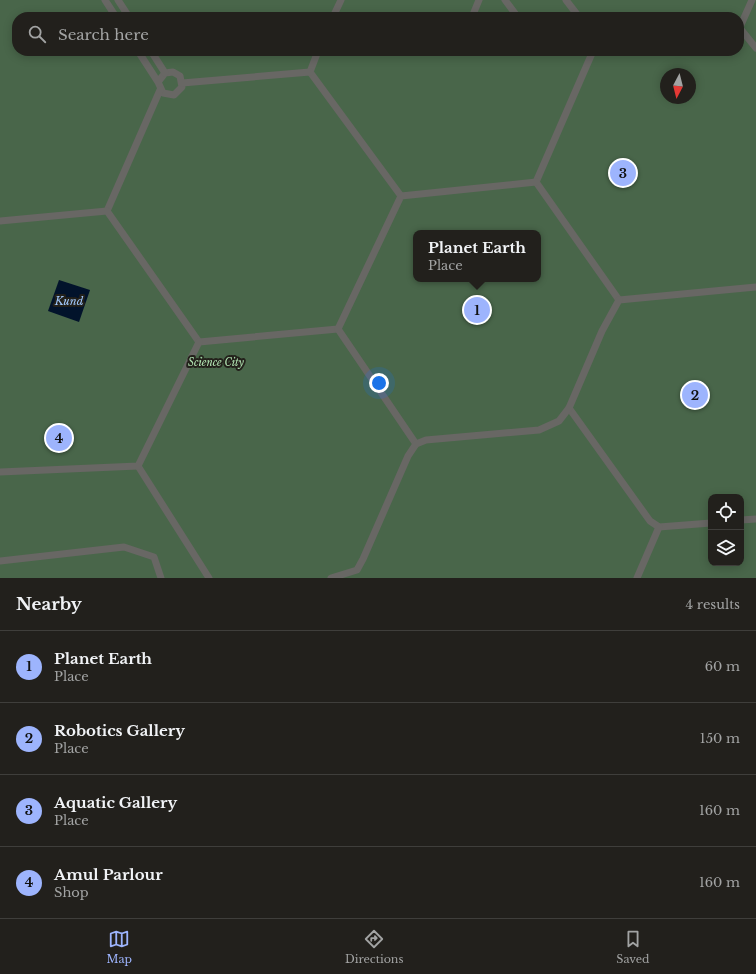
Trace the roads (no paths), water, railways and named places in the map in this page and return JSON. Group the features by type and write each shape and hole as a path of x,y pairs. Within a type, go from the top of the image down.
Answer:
{"lane":[{"path":"104,0 112,12"},
{"path":"118,0 126,12"},
{"path":"335,12 341,0"},
{"path":"474,12 479,0"},
{"path":"504,0 514,12"},
{"path":"566,0 574,12"},
{"path":"744,17 752,0"},
{"path":"744,33 756,48"},
{"path":"141,56 158,82 160,90 166,95 174,95 180,90 182,83 177,74 165,73"},
{"path":"154,56 165,73"},
{"path":"310,72 316,56"},
{"path":"536,182 591,56"},
{"path":"182,83 310,72"},
{"path":"310,72 402,196"},
{"path":"158,82 165,73"},
{"path":"107,211 160,90"},
{"path":"402,196 536,182"},
{"path":"536,182 619,300"},
{"path":"338,328 402,196"},
{"path":"0,221 107,211"},
{"path":"107,211 199,342"},
{"path":"619,300 756,287"},
{"path":"331,578 342,577 356,570 364,559 408,456 416,444 426,440 539,430 559,421 569,408 602,331 619,300"},
{"path":"199,342 338,328"},
{"path":"338,328 416,444"},
{"path":"138,466 199,342"},
{"path":"569,408 650,521 659,527 708,523"},
{"path":"0,472 138,466"},
{"path":"138,466 209,578"},
{"path":"744,520 756,519"},
{"path":"637,578 659,527"},
{"path":"0,561 124,547 154,557 161,578"}],"water":[{"name":"Kund","path":"59,280 90,290 79,322 48,311"}],"place":[{"name":"Aquatic Gallery","path":"623,173"},
{"name":"Planet Earth","path":"477,310"},
{"name":"Robotics Gallery","path":"695,395"},
{"name":"Amul Parlour","path":"59,438"}],"park label":[{"name":"Science City","path":"216,362"}]}
